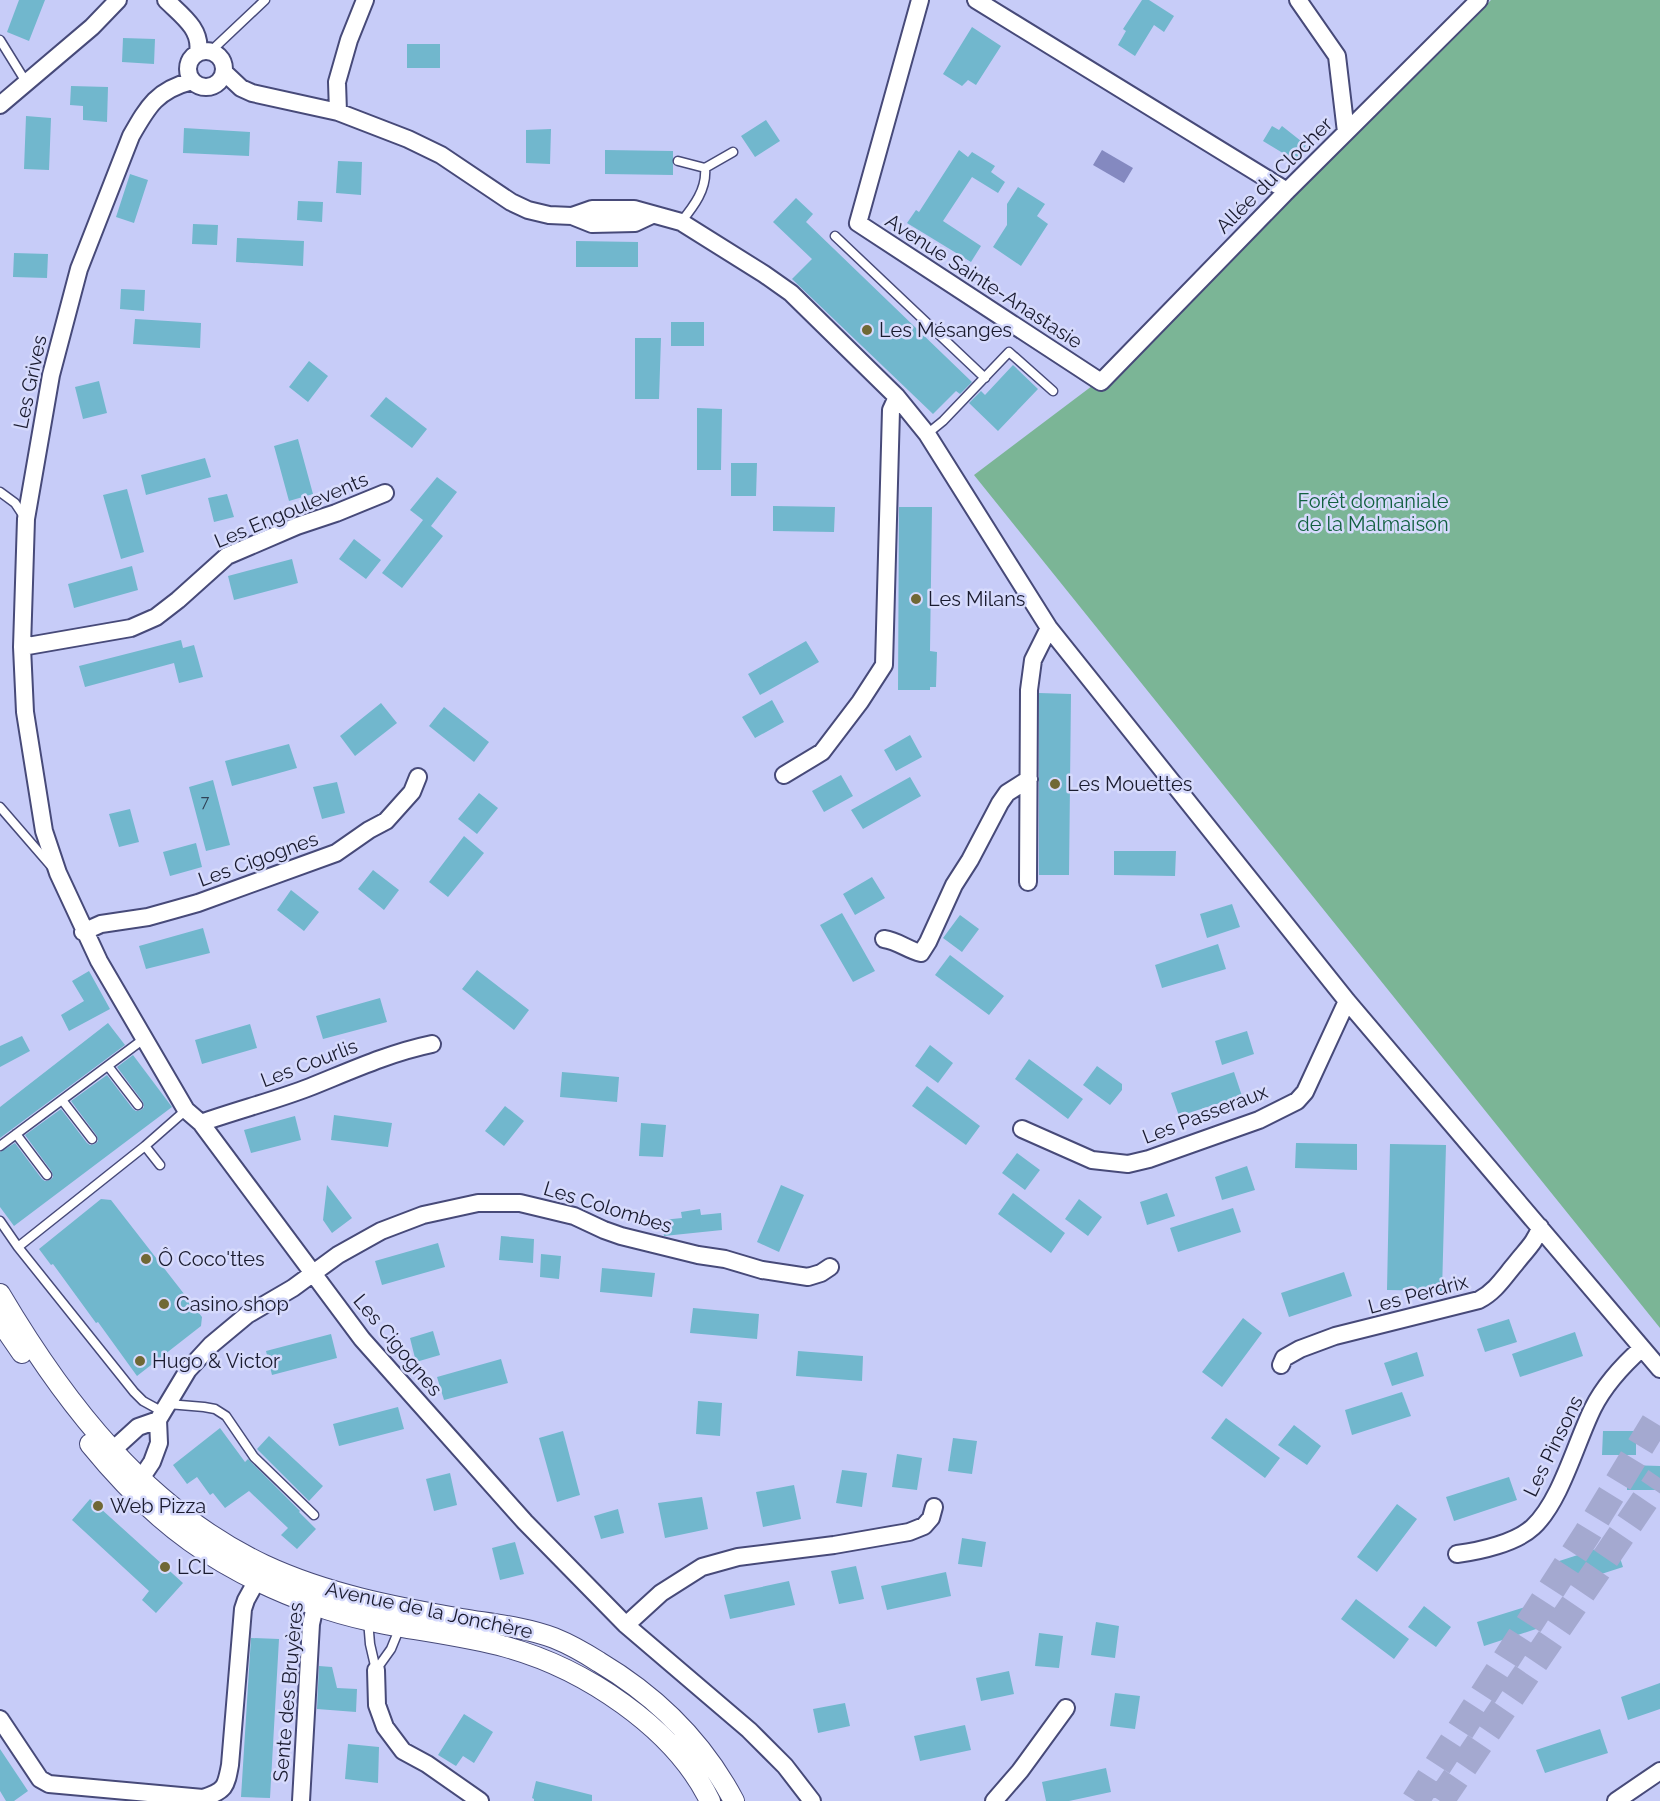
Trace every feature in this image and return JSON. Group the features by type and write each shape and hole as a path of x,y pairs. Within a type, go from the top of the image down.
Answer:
{"street":[{"path":"0,105 92,27 118,0"},
{"path":"166,0 195,30 205,52"},
{"path":"338,112 337,82 349,40 365,0"},
{"name":"Avenue Sainte-Anastasie","path":"920,0 858,223 1101,382"},
{"path":"976,0 1287,191"},
{"path":"1298,0 1337,56 1346,132"},
{"name":"Allée du Clocher","path":"1101,382 1287,191 1479,0"},
{"path":"205,52 222,59 224,72 222,79 211,87 197,85 192,81 187,68 193,56 205,52"},
{"path":"224,72 241,88 252,93 338,112 408,139 441,155 511,202 528,210 549,215 572,216 592,209 634,209 681,222 791,293 897,397 927,434 1049,628 1347,1001 1660,1369"},
{"name":"Les Grives","path":"58,873 44,831 25,712 22,646 26,519 51,375 79,269 131,136 141,117 164,91 192,81"},
{"path":"784,775 822,752 860,702 884,665 891,410 897,397"},
{"name":"Les Engoulevents","path":"22,646 140,625 156,617 178,600 227,556 297,526 385,493"},
{"path":"1028,882 1029,690 1033,660 1049,628"},
{"name":"Les Cigognes","path":"83,932 100,924 148,917 198,903 336,853 386,821 412,792 417,777"},
{"path":"884,939 897,941 910,950 921,952 928,942 954,885 1000,803 1007,793 1029,779"},
{"name":"Les Cigognes","path":"58,873 83,932 186,1110 201,1123 362,1339 525,1522 626,1625 749,1730 784,1766 812,1801"},
{"name":"Les Passeraux","path":"1022,1130 1092,1160 1128,1164 1149,1160 1259,1119 1297,1101 1305,1092 1347,1001"},
{"name":"Les Courlis","path":"201,1123 311,1086 354,1067 412,1048 432,1044"},
{"name":"Les Colombes","path":"135,1486 152,1462 159,1443 163,1412 188,1370 211,1345 247,1315 293,1288 339,1255 399,1223 442,1210 494,1202 535,1205 574,1216 604,1230 631,1238 698,1255 725,1259 762,1270 808,1277 830,1267"},
{"name":"Les Perdrix","path":"1281,1365 1284,1358 1292,1353 1335,1336 1479,1300 1490,1294 1506,1278 1514,1264 1532,1245 1540,1227"},
{"name":"Avenue de la Jonchère","path":"0,1294 107,1455"},
{"name":"Avenue de la Jonchère","path":"0,1321 75,1426 107,1455 179,1533 212,1557 261,1573 317,1596 343,1615 371,1611 403,1617 522,1629 553,1637 582,1651 618,1673 651,1697 710,1761 734,1801"},
{"name":"Les Pinsons","path":"1457,1554 1495,1546 1532,1528 1547,1508 1563,1478 1594,1406 1628,1360 1642,1348"},
{"path":"107,1455 138,1427 163,1412"},
{"path":"626,1625 661,1593 702,1567 738,1557 834,1545 909,1532 924,1526 931,1518 934,1507"},
{"path":"0,1719 40,1779 49,1784 203,1798 218,1793 227,1784 230,1766 243,1610 261,1573"},
{"name":"Sente des Bruyères","path":"301,1801 311,1624 317,1596"},
{"name":"Avenue de la Jonchère","path":"403,1617 532,1655 584,1679 638,1714 687,1764 710,1801"},
{"path":"376,1670 377,1705 385,1727 404,1751 480,1801"},
{"path":"994,1801 1020,1772 1066,1708"},
{"path":"1616,1801 1660,1771"}],"lane":[{"path":"205,52 265,0"},
{"path":"0,40 26,82"},
{"path":"678,161 705,168 733,152"},
{"path":"681,222 699,197 704,185 705,168"},
{"path":"835,236 985,378"},
{"path":"927,434 943,421 1010,352 1053,391"},
{"path":"0,492 15,503 26,519"},
{"path":"0,807 58,873"},
{"path":"0,1146 145,1038"},
{"path":"108,1066 138,1105"},
{"path":"62,1100 92,1140"},
{"path":"18,1247 145,1146 186,1110"},
{"path":"16,1134 47,1175"},
{"path":"145,1146 160,1165"},
{"path":"0,1221 18,1247 143,1401 163,1412 204,1407 215,1409 226,1416 254,1457 314,1515"},
{"path":"371,1611 370,1644 376,1670"},
{"path":"376,1670 391,1649 403,1617"}],"green space":[{"name":"Forêt domaniale de la Malmaison","path":"1491,0 1660,0 1660,1328 974,475 1092,386 1105,365 1285,206"}],"water":[{"path":"1102,150 1133,168 1124,183 1093,165"}],"building":[{"path":"19,0 45,0 29,41 7,32"},
{"path":"1142,0 1149,0 1174,16 1164,32 1154,25 1135,56 1118,45 1126,31 1123,29"},
{"path":"972,27 1001,46 976,85 968,80 962,86 943,74"},
{"path":"123,38 155,39 154,64 122,62"},
{"path":"407,44 440,44 440,68 407,68"},
{"path":"71,86 108,87 107,122 83,120 83,106 70,105"},
{"path":"26,116 51,118 49,170 24,169"},
{"path":"766,120 780,141 755,157 741,136"},
{"path":"1272,126 1279,130 1282,126 1306,145 1296,161 1263,141"},
{"path":"184,128 250,132 249,156 183,153"},
{"path":"551,129 550,164 526,163 526,130"},
{"path":"605,150 673,151 673,175 605,174"},
{"path":"959,150 968,157 972,152 995,166 991,172 1005,182 998,193 972,177 943,221 981,246 971,262 907,223 916,210 919,212"},
{"path":"338,161 362,162 361,195 336,193"},
{"path":"130,174 148,180 134,223 116,217"},
{"path":"1018,187 1045,204 1037,216 1048,224 1021,266 993,247 1007,225 1007,204"},
{"path":"796,198 813,214 806,222 972,382 960,394 956,391 933,414 792,279 812,259 773,222"},
{"path":"298,201 323,202 322,222 297,220"},
{"path":"193,224 218,225 217,245 192,244"},
{"path":"237,238 304,241 303,266 236,262"},
{"path":"576,241 638,242 638,267 576,267"},
{"path":"14,253 48,254 47,278 13,277"},
{"path":"121,289 145,290 144,311 120,309"},
{"path":"135,319 201,323 200,348 133,344"},
{"path":"671,322 704,322 704,346 671,346"},
{"path":"635,338 661,338 659,399 635,399"},
{"path":"309,361 328,376 308,402 289,387"},
{"path":"1013,365 1038,389 998,431 969,403 981,391 985,395"},
{"path":"99,381 107,413 83,419 75,387"},
{"path":"386,397 427,429 412,448 370,416"},
{"path":"697,408 722,409 721,470 697,470"},
{"path":"298,439 313,494 289,501 274,446"},
{"path":"205,458 211,477 146,495 141,475"},
{"path":"731,463 757,463 756,496 731,496"},
{"path":"437,477 457,492 431,526 443,536 402,588 382,573 423,520 410,510"},
{"path":"127,489 144,552 121,559 103,495"},
{"path":"227,494 234,517 214,522 208,498"},
{"path":"773,506 835,507 834,532 773,531"},
{"name":"Les Milans","path":"899,507 932,507 930,651 937,652 936,687 930,687 930,690 898,690"},
{"path":"354,539 381,560 366,579 339,559"},
{"path":"292,559 298,583 234,600 228,576"},
{"path":"132,566 138,590 74,608 68,584"},
{"path":"181,640 183,648 194,645 203,677 179,683 174,663 85,687 79,666"},
{"path":"806,641 819,662 760,695 748,674"},
{"name":"Les Mouettes","path":"1039,693 1071,694 1069,875 1039,875"},
{"path":"772,700 784,722 755,738 742,717"},
{"path":"381,703 397,723 355,756 340,736"},
{"path":"444,707 489,742 474,762 429,726"},
{"path":"910,735 922,757 896,771 884,750"},
{"path":"289,744 297,768 232,786 225,761"},
{"path":"841,775 853,796 824,812 812,791"},
{"path":"910,777 921,796 863,829 851,810"},
{"path":"213,780 230,845 206,851 189,787"},
{"path":"337,782 345,813 322,819 313,787"},
{"path":"479,793 498,808 477,834 458,819"},
{"path":"130,809 139,842 119,847 109,814"},
{"path":"464,836 484,853 448,897 429,882"},
{"path":"196,843 202,867 170,876 163,852"},
{"path":"1114,851 1176,851 1175,876 1114,875"},
{"path":"373,870 399,890 384,910 358,889"},
{"path":"872,877 885,898 855,915 843,894"},
{"path":"291,890 319,912 304,931 277,910"},
{"path":"1232,904 1240,927 1207,938 1200,914"},
{"path":"842,913 875,971 853,982 820,925"},
{"path":"960,915 979,929 962,952 943,938"},
{"path":"203,928 210,953 146,969 139,946"},
{"path":"1218,944 1226,969 1162,988 1155,965"},
{"path":"950,955 1004,996 989,1015 935,975"},
{"path":"477,970 529,1010 514,1030 462,989"},
{"path":"89,971 110,1009 69,1031 61,1015 84,1001 72,981"},
{"path":"380,998 387,1022 323,1039 316,1016"},
{"path":"108,1023 125,1045 0,1138 0,1107"},
{"path":"250,1024 257,1048 202,1064 195,1040"},
{"path":"1247,1031 1254,1054 1222,1065 1215,1041"},
{"path":"22,1036 30,1051 0,1067 0,1046"},
{"path":"930,1045 953,1063 938,1083 915,1066"},
{"path":"133,1055 172,1107 14,1226 0,1207 0,1152 15,1143 42,1179 50,1180 53,1177 52,1172 25,1135 61,1109 87,1143 95,1144 98,1141 97,1136 71,1101 107,1075 133,1109 141,1110 144,1107 143,1102 117,1067"},
{"path":"1029,1059 1083,1099 1068,1119 1015,1079"},
{"path":"1097,1066 1122,1084 1122,1090 1110,1105 1083,1085"},
{"path":"562,1072 619,1077 617,1102 560,1097"},
{"path":"1234,1072 1242,1096 1179,1116 1171,1093"},
{"path":"927,1086 980,1126 966,1145 912,1106"},
{"path":"505,1106 524,1121 504,1146 485,1131"},
{"path":"334,1115 392,1123 388,1147 331,1140"},
{"path":"295,1116 301,1140 251,1153 244,1130"},
{"path":"641,1123 666,1125 663,1157 639,1156"},
{"path":"1296,1143 1357,1144 1357,1170 1295,1168"},
{"path":"1390,1144 1446,1145 1442,1291 1387,1290"},
{"path":"1017,1153 1040,1170 1025,1190 1002,1173"},
{"path":"1247,1166 1255,1190 1222,1200 1215,1177"},
{"path":"327,1185 352,1218 332,1233 323,1220"},
{"path":"781,1185 804,1195 779,1252 757,1242"},
{"path":"1013,1193 1065,1233 1051,1253 998,1214"},
{"path":"1167,1193 1175,1216 1147,1225 1140,1202"},
{"path":"101,1199 111,1200 202,1317 201,1326 137,1376 98,1322 96,1323 53,1264 51,1265 39,1249"},
{"path":"1079,1199 1102,1217 1088,1236 1065,1219"},
{"path":"1233,1208 1241,1232 1178,1252 1170,1228"},
{"path":"700,1209 701,1215 721,1213 722,1230 664,1236 662,1220 682,1218 681,1212"},
{"path":"501,1236 534,1239 533,1263 499,1260"},
{"path":"438,1243 445,1267 382,1285 375,1261"},
{"path":"541,1254 561,1256 559,1279 540,1277"},
{"path":"602,1268 655,1273 652,1297 600,1292"},
{"path":"1344,1272 1352,1296 1289,1317 1281,1293"},
{"path":"693,1308 759,1314 757,1339 690,1333"},
{"path":"1243,1318 1262,1333 1222,1387 1202,1372"},
{"path":"1509,1319 1517,1342 1485,1352 1477,1329"},
{"path":"433,1331 440,1355 416,1362 410,1338"},
{"path":"1575,1332 1583,1356 1520,1377 1512,1354"},
{"path":"331,1334 337,1358 272,1375 266,1351"},
{"path":"798,1351 863,1356 862,1381 796,1376"},
{"path":"1417,1352 1424,1376 1392,1386 1384,1363"},
{"path":"501,1359 508,1383 444,1400 437,1377"},
{"path":"1402,1392 1411,1416 1352,1435 1345,1410"},
{"path":"698,1401 722,1403 720,1436 696,1434"},
{"path":"398,1407 404,1429 339,1446 333,1424"},
{"path":"1226,1418 1280,1458 1265,1478 1211,1438"},
{"path":"1294,1425 1321,1446 1307,1465 1278,1445"},
{"path":"220,1428 245,1462 248,1459 316,1529 297,1549 281,1535 288,1528 249,1491 225,1508 213,1493 210,1495 197,1477 187,1484 173,1465"},
{"path":"563,1431 580,1495 557,1502 539,1438"},
{"path":"1603,1431 1636,1431 1636,1455 1602,1455"},
{"path":"269,1436 323,1486 309,1501 257,1449"},
{"path":"953,1438 977,1441 972,1474 948,1471"},
{"path":"897,1454 922,1458 917,1490 892,1487"},
{"path":"1627,1465 1660,1466 1660,1490 1627,1490"},
{"path":"842,1470 867,1473 862,1507 836,1503"},
{"path":"450,1473 457,1505 434,1511 426,1479"},
{"path":"1509,1477 1517,1500 1454,1521 1446,1497"},
{"path":"794,1485 801,1519 763,1527 756,1492"},
{"path":"702,1497 708,1529 665,1538 658,1503"},
{"path":"90,1499 183,1583 156,1613 142,1600 149,1591 72,1520"},
{"path":"1397,1504 1417,1519 1377,1572 1357,1557"},
{"path":"618,1509 624,1533 601,1539 594,1516"},
{"path":"962,1538 986,1542 982,1567 958,1564"},
{"path":"515,1542 524,1574 500,1580 492,1548"},
{"path":"1615,1543 1623,1567 1561,1587 1553,1563"},
{"path":"856,1566 864,1599 839,1604 831,1571"},
{"path":"946,1572 951,1596 887,1610 881,1586"},
{"path":"789,1581 795,1605 730,1619 724,1595"},
{"path":"1356,1599 1409,1639 1394,1659 1341,1619"},
{"path":"1535,1604 1542,1627 1484,1646 1477,1622"},
{"path":"1424,1606 1451,1627 1436,1647 1408,1627"},
{"path":"1096,1622 1119,1626 1115,1658 1091,1655"},
{"path":"1039,1633 1063,1636 1059,1668 1035,1666"},
{"path":"251,1638 279,1639 270,1798 241,1797"},
{"path":"319,1666 332,1667 337,1688 357,1689 356,1712 317,1709"},
{"path":"1009,1671 1014,1694 981,1701 976,1678"},
{"path":"1660,1683 1660,1709 1628,1720 1621,1697"},
{"path":"1115,1693 1140,1696 1135,1729 1110,1726"},
{"path":"845,1703 850,1726 818,1733 813,1709"},
{"path":"464,1714 493,1732 474,1763 463,1756 456,1766 438,1755"},
{"path":"965,1725 971,1750 920,1761 914,1736"},
{"path":"1600,1729 1608,1753 1545,1773 1536,1750"},
{"path":"348,1744 379,1747 378,1783 345,1779"},
{"path":"0,1749 28,1791 14,1801 6,1801 0,1791"},
{"path":"1106,1768 1111,1792 1069,1801 1046,1801 1042,1782"},
{"path":"536,1781 592,1795 592,1801 534,1801 532,1798"}],"tunnel":[{"path":"1415,1801 1587,1534 1660,1414"},
{"path":"1440,1801 1660,1478"}],"place":[{"name":"Les Mésanges","path":"867,330"},
{"name":"Les Milans","path":"916,599"},
{"name":"Les Mouettes","path":"1055,784"},
{"name":"Ô Coco'ttes","path":"146,1259"},
{"name":"Casino shop","path":"164,1304"},
{"name":"Hugo & Victor","path":"140,1361"},
{"name":"Web Pizza","path":"98,1506"},
{"name":"LCL","path":"165,1567"}]}
